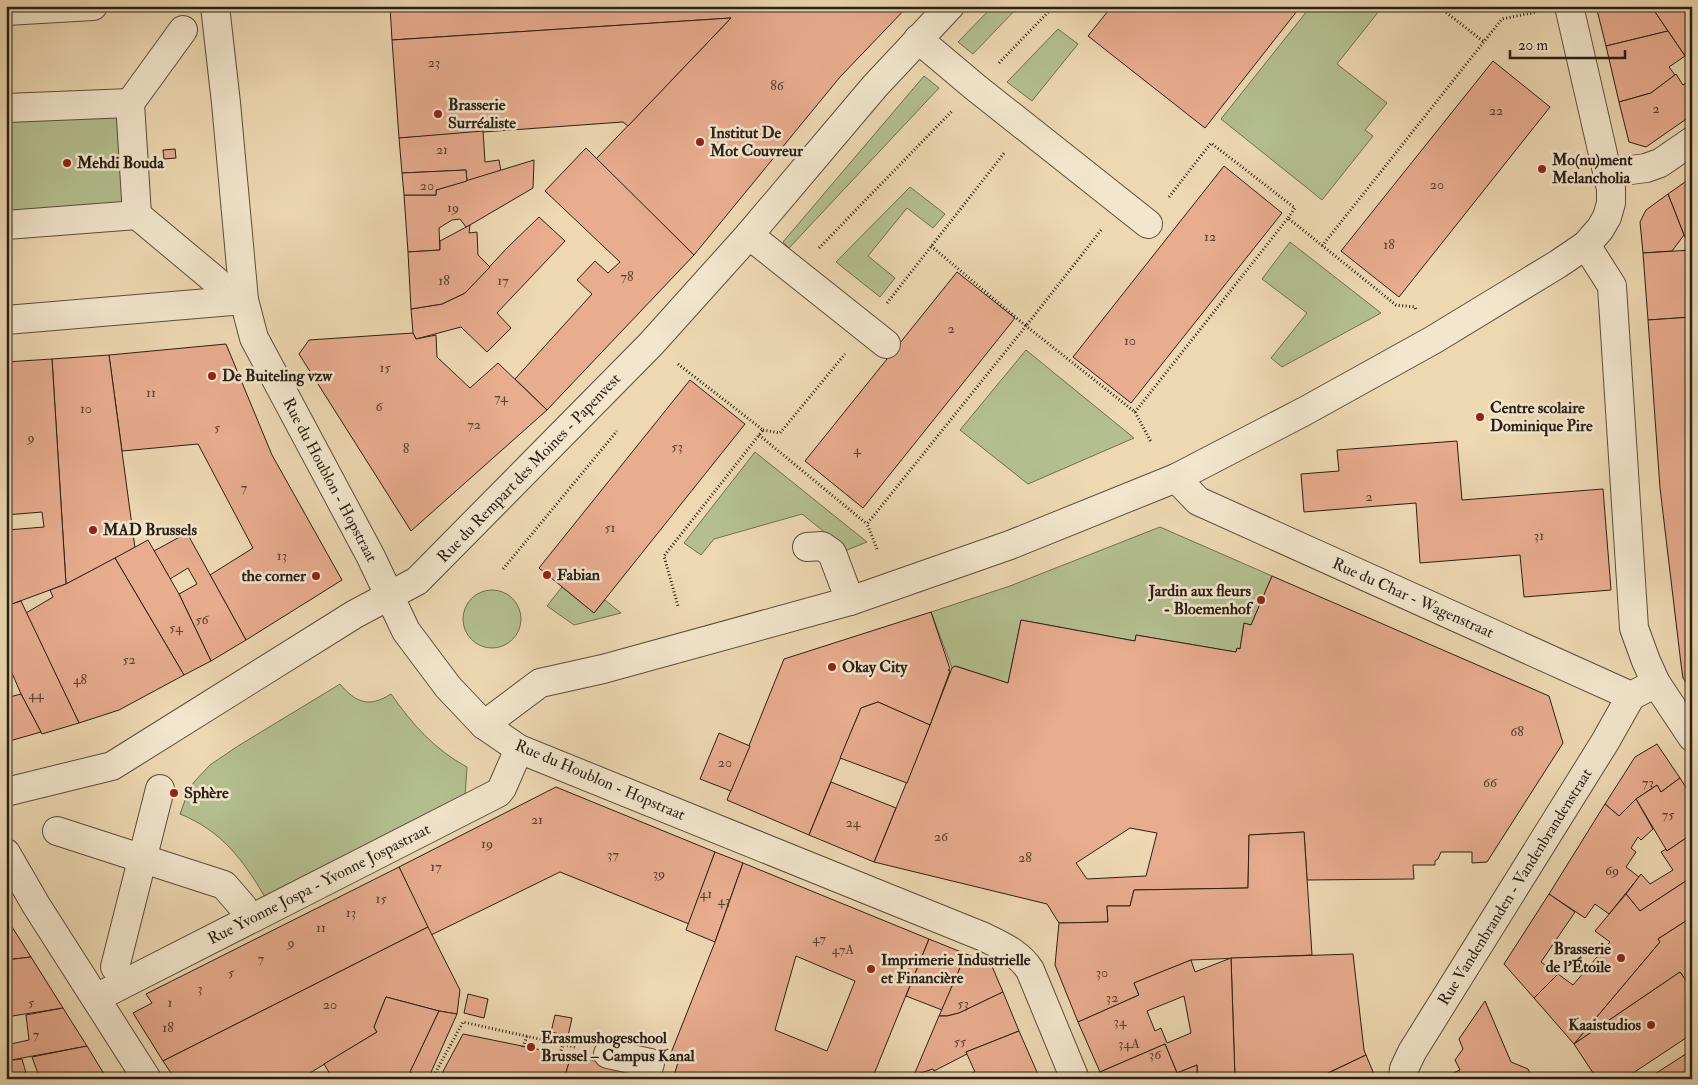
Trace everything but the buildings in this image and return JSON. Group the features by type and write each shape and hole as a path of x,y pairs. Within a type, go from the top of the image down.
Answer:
{"street":[{"path":"6,11 92,6"},
{"name":"Rue du Houblon - Hopstraat","path":"215,6 244,300 254,338 364,543 406,630 448,687 484,725 519,748 1006,948 1024,961 1030,970 1075,1079"},
{"name":"Rue du Rempart des Moines - Papenvest","path":"6,792 112,766 355,614 417,581 651,344 749,235 875,86 950,6"},
{"path":"484,725 540,683 602,669 850,601 1010,545 1176,478 1305,411 1433,340 1586,245 1600,229 1607,217 1611,203 1611,189 1568,6"},
{"path":"137,216 130,103 183,30"},
{"path":"918,39 975,87 1148,224"},
{"path":"6,108 130,103"},
{"path":"1608,173 1646,168 1660,163 1692,141"},
{"path":"6,225 137,216 216,281"},
{"path":"749,235 876,336"},
{"path":"1586,245 1612,286 1634,628 1656,683 1692,737"},
{"path":"6,320 244,300"},
{"name":"Rue du Char - Wagenstraat","path":"1176,478 1198,501 1632,696"},
{"path":"807,547 822,546 832,553 850,601"},
{"path":"1632,696 1656,683"},
{"name":"Rue Vandenbranden - Vandenbrandenstraat","path":"1404,1079 1404,1069 1412,1052 1632,696"},
{"name":"Rue Yvonne Jospa - Yvonne Jospastraat","path":"96,998 498,793 502,788 519,748"},
{"path":"115,967 160,789"},
{"path":"57,831 224,886 244,907"},
{"path":"6,853 36,905 147,1079"},
{"path":"608,1054 650,1064 646,1079"}],"path":[{"path":"796,272 1054,6"},
{"path":"1438,6 1484,42"},
{"path":"1322,246 1502,19 1538,12"},
{"path":"651,344 763,430 780,433 876,336 931,246 1025,126"},
{"path":"1135,412 1295,208 1211,143 1148,224"},
{"path":"867,524 1122,204"},
{"path":"1288,218 1396,305 1415,307 1419,314"},
{"path":"931,246 1026,326 1135,412 1151,442"},
{"path":"678,606 664,556 763,430"},
{"path":"759,435 867,524 877,548"},
{"path":"432,1079 463,1022 608,1054"},
{"path":"523,1047 527,1036"},
{"path":"560,1054 563,1044"}],"green space":[{"path":"993,6 1019,6 973,54 958,42"},
{"path":"1311,6 1383,6 1337,64 1387,103 1365,130 1373,136 1322,200 1221,119"},
{"path":"1058,29 1078,44 1032,101 1007,82"},
{"path":"924,76 939,88 789,248 783,242"},
{"name":"Mehdi Bouda","path":"124,106 132,210 6,219 6,115"},
{"path":"910,187 945,214 933,228 907,208 868,256 895,278 880,297 836,262"},
{"path":"1290,242 1381,313 1282,367 1271,358 1307,313 1262,279"},
{"path":"1026,350 1134,438 1028,484 960,430"},
{"path":"755,452 867,542 847,550 802,514 714,539 701,555 684,543"},
{"path":"1160,527 1272,576 1251,625 1244,623 1240,649 1237,648 1236,652 1136,635 1135,641 1021,620 1008,683 956,666 952,668 931,612 1010,586"},
{"path":"562,587 594,613 605,600 621,613 574,625 547,606"},
{"path":"492,590 503,592 516,603 521,619 519,630 508,643 492,648 481,646 468,635 463,619 465,608 476,595"},
{"path":"340,684 352,696 363,701 376,701 391,694 407,716 434,744 467,767 465,796 265,897 240,859 220,838 195,821 180,814 194,782 210,765"}],"place":[{"name":"Brasserie Surréaliste","path":"438,114"},
{"name":"Institut De Mot Couvreur","path":"700,142"},
{"name":"Mehdi Bouda","path":"67,163"},
{"name":"Mo(nu)ment Melancholia","path":"1542,169"},
{"name":"De Buiteling vzw","path":"212,376"},
{"name":"Centre scolaire Dominique Pire","path":"1480,417"},
{"name":"MAD Brussels","path":"93,530"},
{"name":"Fabian","path":"547,575"},
{"name":"the corner","path":"316,576"},
{"name":"Jardin aux fleurs - Bloemenhof","path":"1261,600"},
{"name":"Okay City","path":"832,667"},
{"name":"Sphère","path":"174,793"},
{"name":"Brasserie de l'Étoile","path":"1621,958"},
{"name":"Imprimerie Industrielle et Financière","path":"871,969"},
{"name":"Kaaistudios","path":"1651,1025"},
{"name":"Erasmushogeschool Brussel – Campus Kanal","path":"531,1047"}]}
